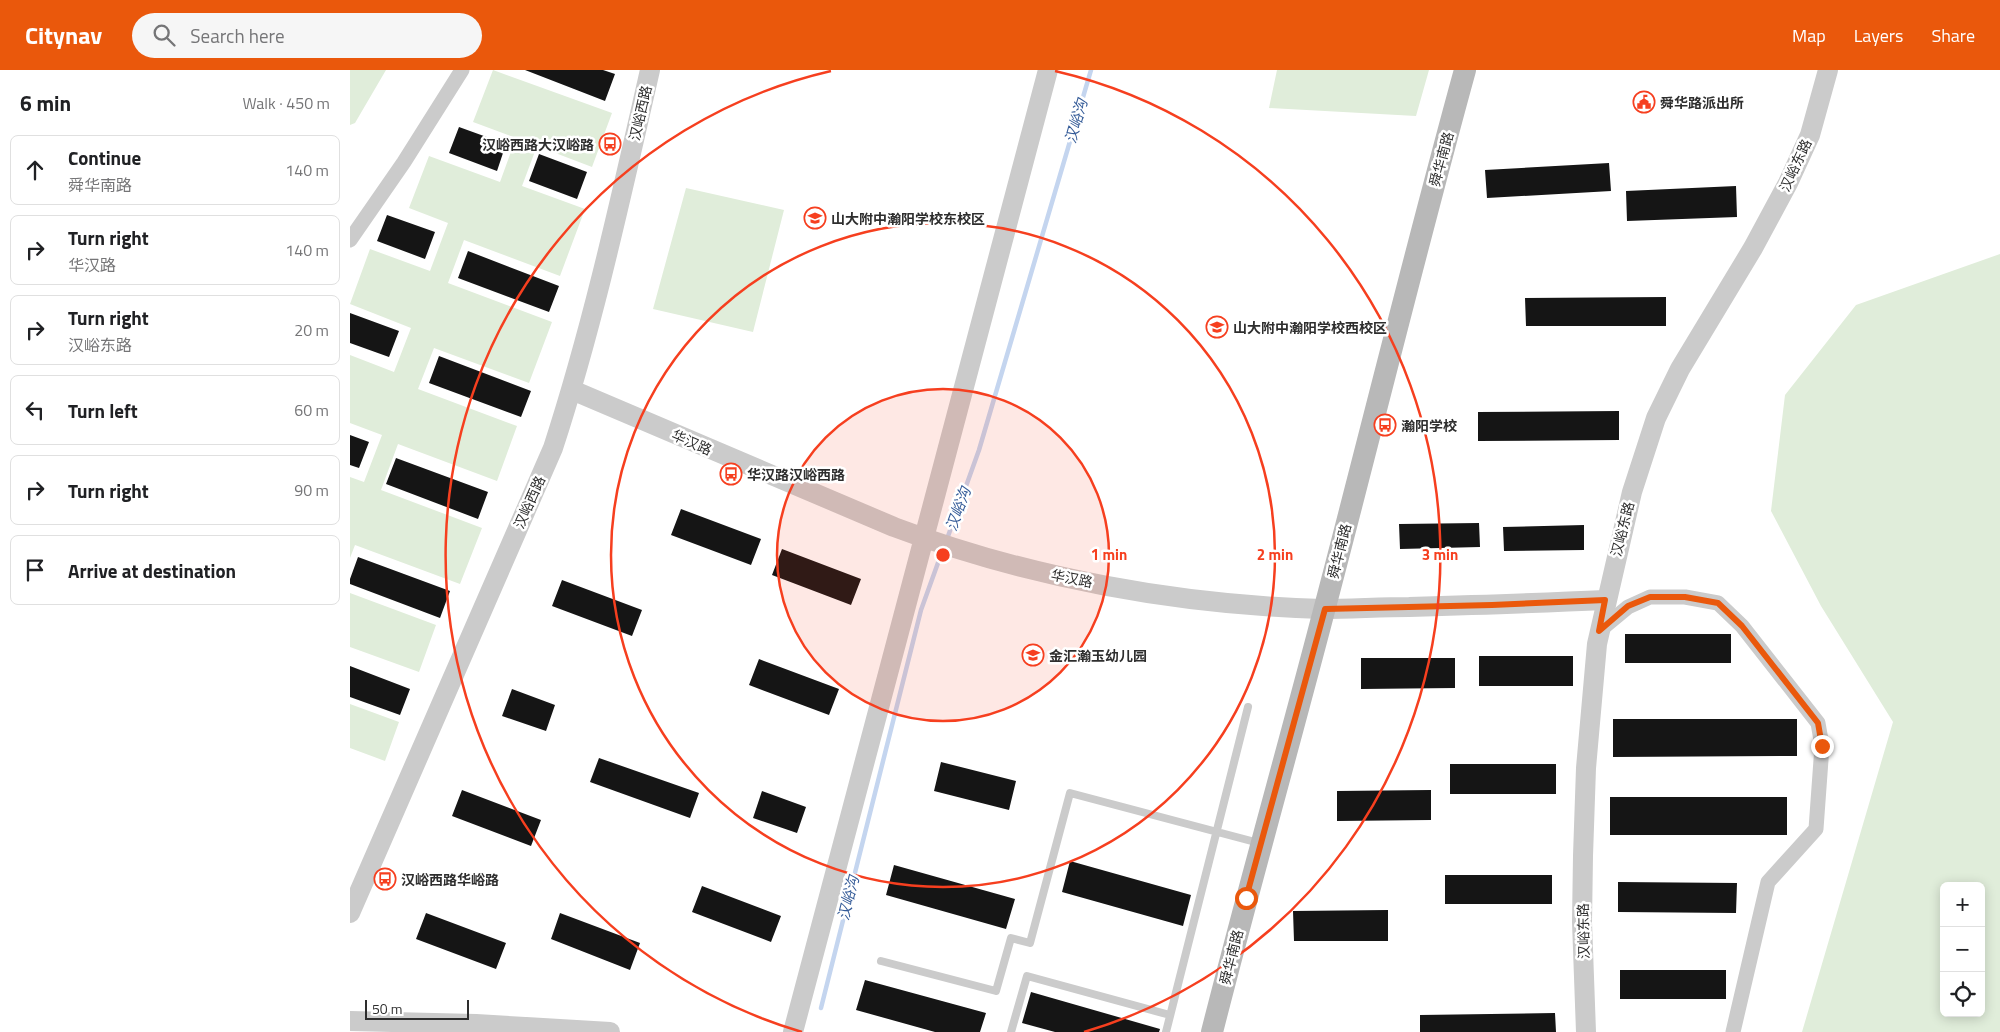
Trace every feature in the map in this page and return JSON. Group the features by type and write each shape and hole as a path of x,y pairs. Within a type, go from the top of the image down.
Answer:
{"main road":[{"name":"舜华南路","path":"1212,1032 1325,609 1465,70"}],"street":[{"path":"350,240 404,162 462,70"},
{"name":"汉峪西路","path":"350,913 553,448 572,390 650,70"},
{"path":"793,1032 937,542 1048,70"},
{"name":"汉峪东路","path":"1586,1032 1582,922 1586,778 1599,631 1632,492 1656,418 1680,369 1753,248 1788,183 1810,135 1828,70"},
{"name":"华汉路","path":"572,390 734,461 937,542 1040,572 1182,599 1325,609 1605,600"},
{"path":"1599,631 1628,606 1650,597 1685,597 1718,603 1742,626 1818,723 1822,746 1816,829 1768,882 1733,1032"},
{"path":"350,1021 475,1028 610,1032"}],"lane":[{"path":"1166,1032 1248,707"},
{"path":"882,961 996,991 1011,938 1030,943 1070,793 1261,843"},
{"path":"1011,1032 1027,976 1170,1015"}],"green space":[{"path":"350,70 386,70 355,123 350,125"},
{"path":"493,70 612,113 592,167 537,146 522,186 585,209 560,276 464,240 448,283 552,322 529,383 434,348 418,389 517,426 497,481 398,444 381,490 482,528 460,584 355,545 350,558 350,477 364,482 382,435 350,423 350,355 394,372 411,328 350,304 370,249 430,271 448,223 409,208 429,156 500,182 516,138 473,122"},
{"path":"1277,70 1429,70 1416,116 1269,108"},
{"path":"686,188 784,210 753,332 653,309"},
{"path":"2000,254 2000,1032 1802,1032 1893,722 1821,606 1771,511 1785,395 1856,305"},
{"path":"350,593 436,625 419,672 350,647"},
{"path":"350,704 399,722 385,761 350,748"}],"building":[{"path":"525,70 603,70 615,74 605,101"},
{"path":"459,127 506,144 497,171 449,153"},
{"path":"539,154 587,172 577,199 529,181"},
{"path":"1609,163 1611,191 1487,198 1485,170"},
{"path":"1736,186 1737,217 1627,221 1626,191"},
{"path":"387,215 435,232 425,259 377,241"},
{"path":"468,251 559,286 549,312 458,278"},
{"path":"1666,297 1666,326 1526,326 1525,298"},
{"path":"350,313 399,331 389,357 350,343"},
{"path":"439,356 531,391 521,417 429,383"},
{"path":"1619,411 1619,440 1478,441 1478,412"},
{"path":"350,435 369,442 359,468 350,465"},
{"path":"396,458 488,492 478,519 386,484"},
{"path":"681,509 761,539 751,565 671,535"},
{"path":"1479,523 1480,547 1400,549 1399,524"},
{"path":"1584,525 1584,550 1504,551 1503,527"},
{"path":"782,549 861,579 851,605 772,575"},
{"path":"358,557 450,591 440,618 350,584"},
{"path":"562,580 642,610 632,636 552,606"},
{"path":"1625,634 1731,634 1731,663 1625,663"},
{"path":"1479,656 1573,656 1573,686 1479,686"},
{"path":"1361,658 1455,658 1455,688 1361,689"},
{"path":"759,659 839,689 829,715 749,685"},
{"path":"350,666 410,689 400,715 350,697"},
{"path":"512,689 555,705 546,731 502,716"},
{"path":"1613,719 1797,719 1797,756 1613,757"},
{"path":"599,758 699,793 690,818 590,782"},
{"path":"941,762 1016,781 1009,810 934,791"},
{"path":"1450,764 1556,764 1556,794 1450,794"},
{"path":"462,790 541,820 531,846 452,816"},
{"path":"1431,790 1431,820 1337,821 1337,791"},
{"path":"762,791 806,807 797,833 753,818"},
{"path":"1610,797 1787,797 1787,835 1610,835"},
{"path":"1070,861 1191,895 1183,926 1062,892"},
{"path":"894,865 1015,899 1006,929 886,895"},
{"path":"1445,875 1552,875 1552,904 1445,904"},
{"path":"1618,882 1737,883 1736,913 1618,912"},
{"path":"702,886 781,916 771,942 692,912"},
{"path":"1388,910 1388,941 1294,941 1293,911"},
{"path":"426,913 506,943 496,969 416,939"},
{"path":"560,913 640,943 630,970 551,939"},
{"path":"1620,970 1726,970 1726,999 1620,999"},
{"path":"865,980 986,1013 980,1032 935,1032 856,1010"},
{"path":"1031,992 1160,1029 1159,1032 1055,1032 1022,1023"},
{"path":"1555,1013 1556,1032 1420,1032 1420,1015"}],"waterway":[{"name":"汉峪沟","path":"947,539 979,450 1091,70"},
{"name":"汉峪沟","path":"821,1008 921,610 943,549"}],"place":[{"name":"舜华路派出所","path":"1644,102"},
{"name":"汉峪西路大汉峪路","path":"610,144"},
{"name":"山大附中瀚阳学校东校区","path":"815,218"},
{"name":"山大附中瀚阳学校西校区","path":"1217,327"},
{"name":"瀚阳学校","path":"1385,425"},
{"name":"华汉路汉峪西路","path":"731,474"},
{"name":"金汇瀚玉幼儿园","path":"1033,655"},
{"name":"汉峪西路华峪路","path":"385,879"}],"route":[{"path":"1246,898 1325,609 1605,600 1599,631 1628,606 1650,597 1685,597 1718,603 1742,626 1818,723 1822,746"}]}
